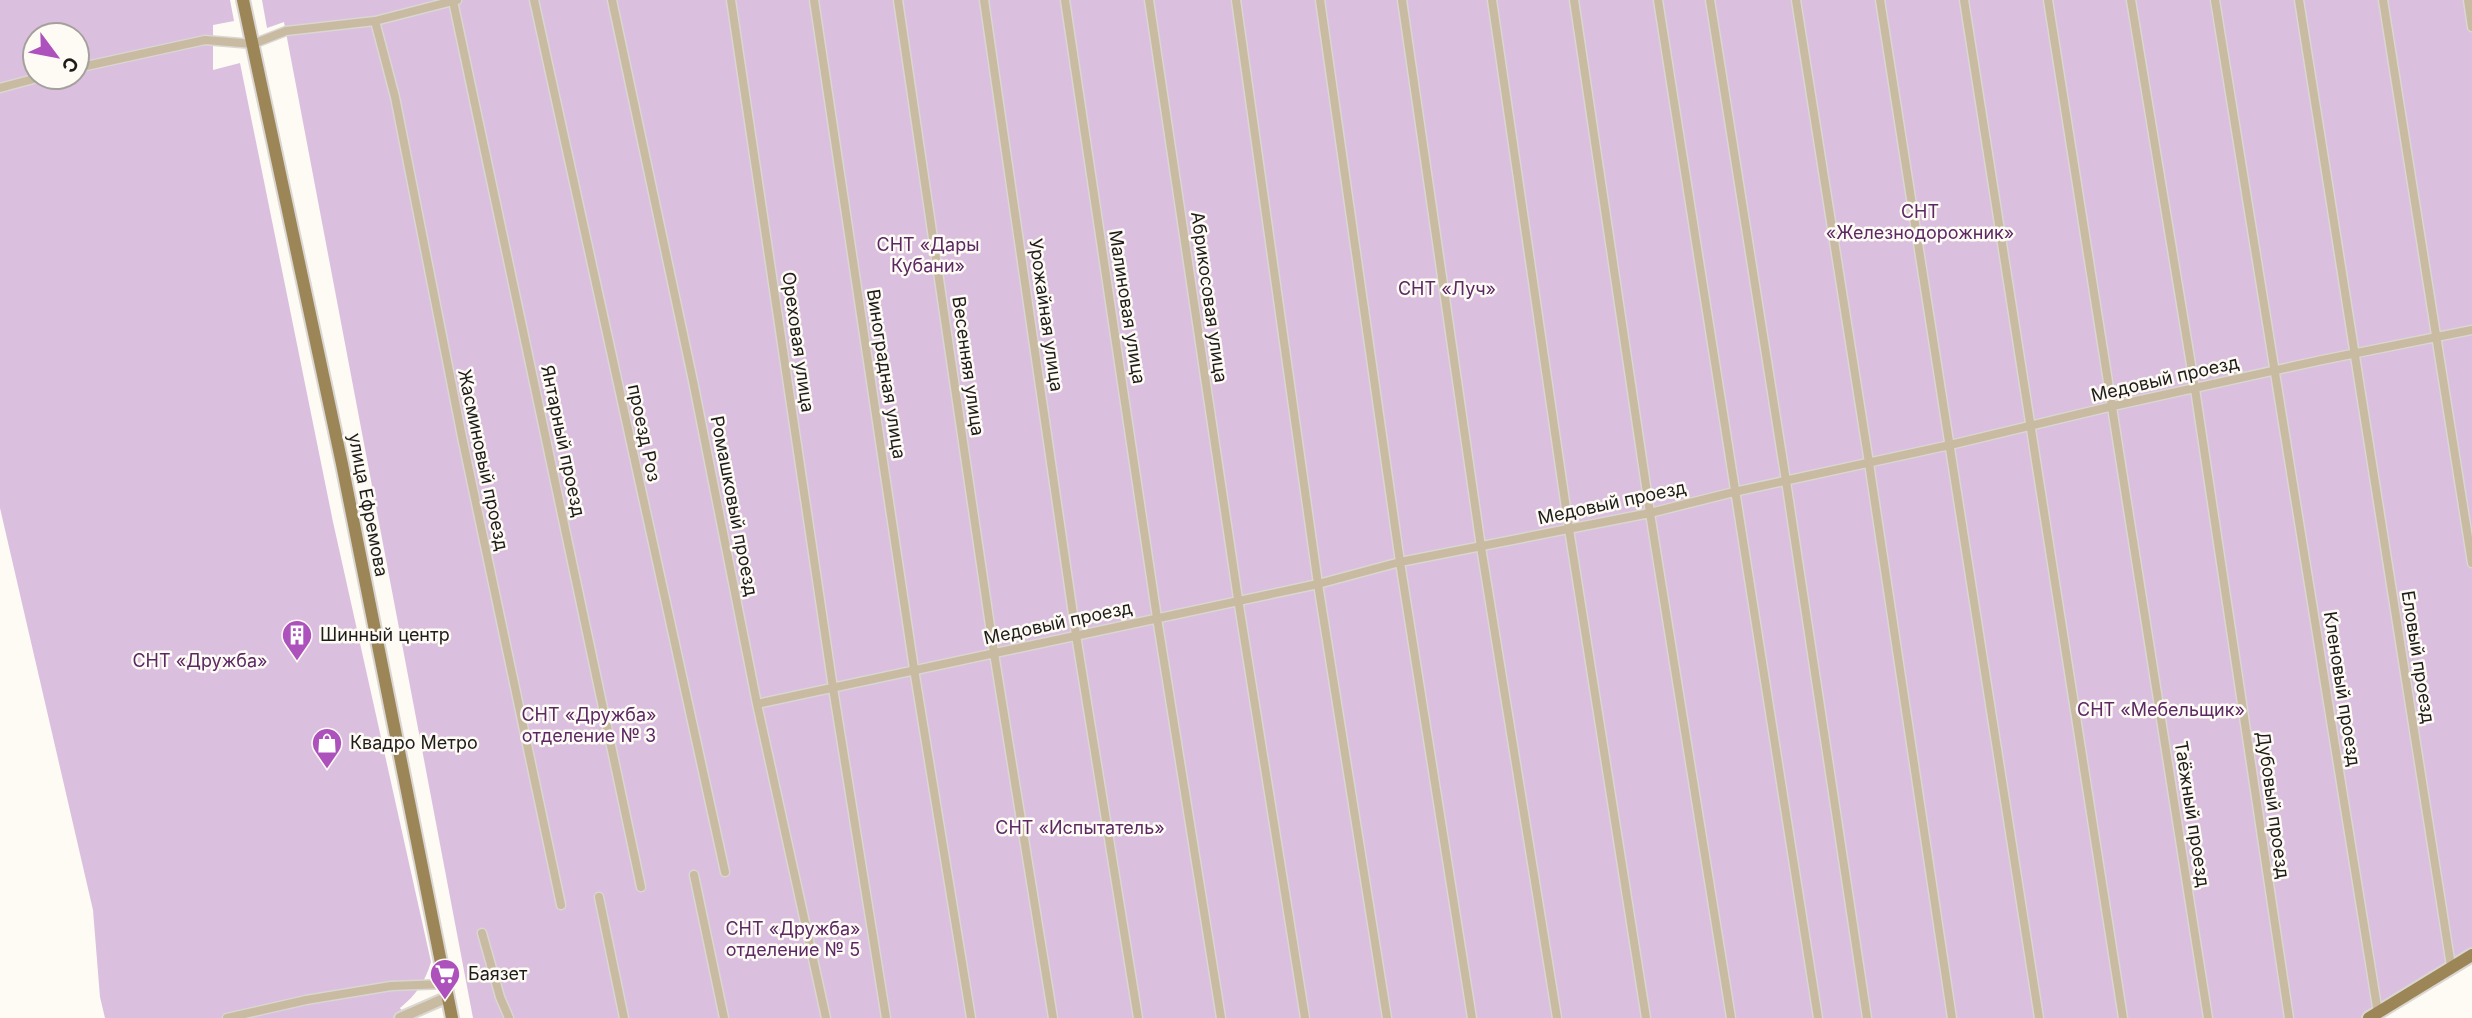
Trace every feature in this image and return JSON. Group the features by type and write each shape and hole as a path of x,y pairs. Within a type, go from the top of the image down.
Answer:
{"main road":[{"name":"улица Ефремова","path":"243,0 347,491 452,1018"},
{"path":"2374,1015 2472,955"}],"street":[{"name":"проезд Роз","path":"534,0 725,872"},
{"name":"Ромашковый проезд","path":"612,0 691,368 757,704 826,1018"},
{"name":"Ореховая улица","path":"731,0 886,1018"},
{"name":"Виноградная улица","path":"814,0 914,669 971,1018"},
{"name":"Весенняя улица","path":"898,0 993,653 1054,1018"},
{"name":"Урожайная улица","path":"984,0 1076,635 1138,1018"},
{"name":"Малиновая улица","path":"1065,0 1157,618 1221,1018"},
{"name":"Абрикосовая улица","path":"1149,0 1238,599 1305,1018"},
{"path":"1236,0 1318,584 1387,1018"},
{"path":"1320,0 1400,562 1472,1018"},
{"path":"1402,0 1481,547 1557,1018"},
{"path":"1492,0 1569,529 1646,1018"},
{"path":"1574,0 1650,513 1731,1018"},
{"path":"1658,0 1818,1018"},
{"path":"1710,0 1867,1018"},
{"path":"1796,0 1952,1018"},
{"path":"1880,0 2039,1018"},
{"path":"1964,0 2123,1018"},
{"name":"Таёжный проезд","path":"2048,0 2208,1018"},
{"name":"Дубовый проезд","path":"2131,0 2195,389 2289,1018"},
{"name":"Кленовый проезд","path":"2215,0 2374,1015"},
{"name":"Еловый проезд","path":"2299,0 2451,966"},
{"path":"2383,0 2472,563"},
{"path":"2468,0 2472,27"},
{"path":"91,65 205,40 253,44 286,31 375,21 455,1"},
{"name":"Янтарный проезд","path":"455,1 641,887"},
{"name":"Жасминовый проезд","path":"375,21 395,97 462,438 561,905"},
{"path":"0,88 21,82"},
{"name":"Медовый проезд","path":"757,704 1318,584 1400,562 1650,513 2113,406 2472,330"},
{"path":"694,875 724,1018"},
{"path":"599,897 624,1018"},
{"path":"482,933 500,997 509,1018"},
{"path":"227,1018 306,1000 391,986 445,984"},
{"path":"400,1018 447,997"}],"green space":[{"name":"СНТ «Дружба»","path":"0,0 230,0 234,21 213,25 213,70 240,63 333,522 431,962 423,982 400,1008 403,1013 397,1018 105,1018 100,997 93,910 0,508"},
{"path":"262,0 2472,0 2472,955 2369,1018 473,1018 284,22 267,28"}],"place":[{"name":"Шинный центр","path":"297,662"},
{"name":"Квадро Метро","path":"327,770"},
{"name":"Баязет","path":"445,1001"}],"park label":[{"name":"СНТ «Железнодорожник»","path":"1920,222"},
{"name":"СНТ «Дары Кубани»","path":"928,255"},
{"name":"СНТ «Луч»","path":"1447,289"},
{"name":"СНТ «Мебельщик»","path":"2161,710"},
{"name":"СНТ «Дружба» отделение № 3","path":"589,725"},
{"name":"СНТ «Испытатель»","path":"1080,828"},
{"name":"СНТ «Дружба» отделение № 5","path":"793,939"}]}
